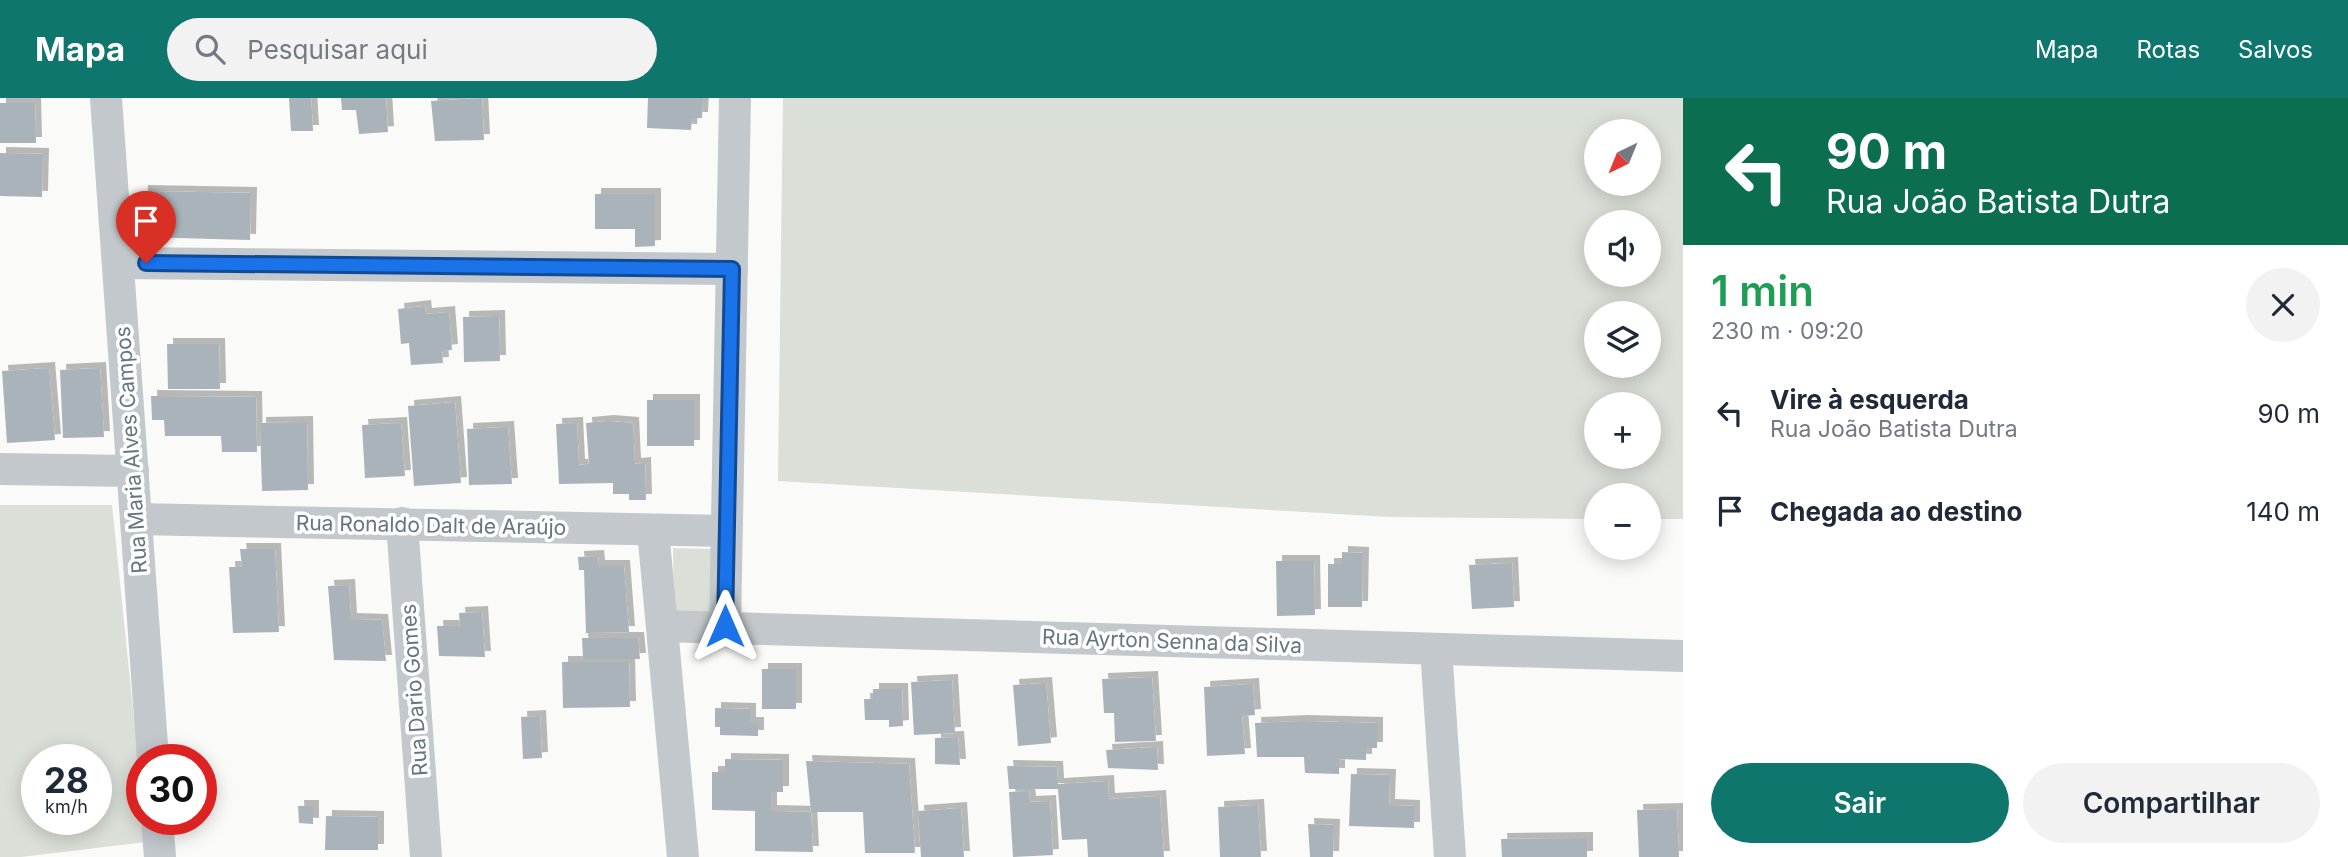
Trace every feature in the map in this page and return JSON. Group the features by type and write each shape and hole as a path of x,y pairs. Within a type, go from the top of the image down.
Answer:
{"street":[{"name":"Rua Maria Alves Campos","path":"106,98 152,744"},
{"path":"725,626 735,98"},
{"path":"118,263 732,269"},
{"path":"0,469 132,471"},
{"name":"Rua Ronaldo Dalt de Araújo","path":"136,519 726,531"},
{"name":"Rua Dario Gomes","path":"402,523 426,857"},
{"path":"653,530 683,857"},
{"name":"Rua Ayrton Senna da Silva","path":"662,626 1683,656"},
{"path":"1436,649 1450,857"},
{"path":"159,835 160,857"}],"shaded area":[{"path":"783,98 1683,98 1683,519 1661,519 1661,483 1584,483 1584,519 1390,517 778,481"},
{"path":"0,505 112,505 137,744 126,744 126,835 145,835 146,842 21,857 0,857"},
{"path":"673,548 714,549 714,613 674,612"}],"building":[{"path":"289,98 311,98 313,131 291,131"},
{"path":"341,98 386,98 388,132 359,134 356,110 342,110"},
{"path":"482,98 484,140 435,141 431,101"},
{"path":"648,98 703,98 702,118 692,118 691,130 647,128"},
{"path":"0,103 35,103 36,143 0,143"},
{"path":"0,153 43,154 42,197 0,196"},
{"path":"142,191 251,193 250,240 140,237"},
{"path":"595,194 655,194 655,246 635,247 635,229 595,229"},
{"path":"425,306 426,314 449,312 452,350 442,351 443,363 411,365 409,343 401,344 398,309"},
{"path":"499,316 500,361 464,362 463,317"},
{"path":"167,344 219,344 220,389 168,389"},
{"path":"49,368 55,440 7,443 2,371"},
{"path":"100,368 104,437 63,438 60,370"},
{"path":"151,396 256,397 257,452 222,452 221,436 165,436 164,420 152,420"},
{"path":"647,400 694,400 694,446 647,446"},
{"path":"455,402 461,483 414,486 408,406"},
{"path":"307,422 308,490 262,491 260,423"},
{"path":"401,423 405,476 365,478 362,425"},
{"path":"577,423 579,465 589,464 586,423 633,423 635,464 645,463 646,500 629,500 629,494 613,494 613,483 559,484 556,424"},
{"path":"508,427 512,484 469,485 467,429"},
{"path":"240,549 275,549 279,632 233,633 229,567 242,567"},
{"path":"1342,552 1363,553 1362,607 1328,607 1328,564 1342,564"},
{"path":"598,556 599,566 624,566 629,632 586,633 584,570 579,570 578,557"},
{"path":"1276,561 1314,561 1315,615 1277,616"},
{"path":"1512,563 1514,607 1472,609 1469,565"},
{"path":"349,585 351,619 382,620 386,661 334,660 328,586"},
{"path":"482,612 485,657 439,656 437,626 460,626 459,613"},
{"path":"582,638 638,638 640,659 583,659"},
{"path":"562,662 629,662 630,707 563,708"},
{"path":"762,669 796,669 796,709 762,709"},
{"path":"1152,677 1156,741 1115,742 1114,713 1104,713 1102,679"},
{"path":"952,680 955,733 914,735 911,682"},
{"path":"1046,683 1051,743 1018,746 1013,685"},
{"path":"1253,684 1255,715 1242,716 1245,754 1207,756 1204,687"},
{"path":"873,689 902,689 903,726 889,727 889,720 865,720 864,699 873,699"},
{"path":"715,708 750,709 750,723 758,723 758,736 720,735 720,727 715,727"},
{"path":"540,716 542,758 523,759 521,717"},
{"path":"1255,723 1377,723 1377,748 1366,748 1366,760 1339,759 1339,774 1305,773 1304,757 1257,757"},
{"path":"958,737 960,765 935,764 935,738"},
{"path":"1157,747 1158,770 1108,768 1106,750"},
{"path":"725,759 783,760 783,792 771,792 771,811 811,812 813,852 755,851 755,811 712,810 712,772 725,772"},
{"path":"806,761 909,764 915,853 865,853 863,812 811,812"},
{"path":"1007,766 1057,767 1058,784 1108,781 1109,799 1160,796 1164,857 1088,857 1087,839 1062,840 1058,789 1009,789"},
{"path":"1351,774 1390,775 1389,805 1414,806 1414,828 1349,826"},
{"path":"1029,791 1030,802 1050,801 1053,855 1013,857 1009,792"},
{"path":"1258,805 1261,857 1220,857 1218,807"},
{"path":"298,806 313,806 313,824 299,823"},
{"path":"961,808 964,857 921,857 918,811"},
{"path":"1677,809 1679,857 1639,857 1637,810"},
{"path":"326,816 378,817 378,850 325,850"},
{"path":"1308,824 1334,825 1333,857 1310,857"},
{"path":"1587,838 1587,857 1502,857 1501,839"}],"route":[{"path":"146,263 732,269 725,626"}]}
